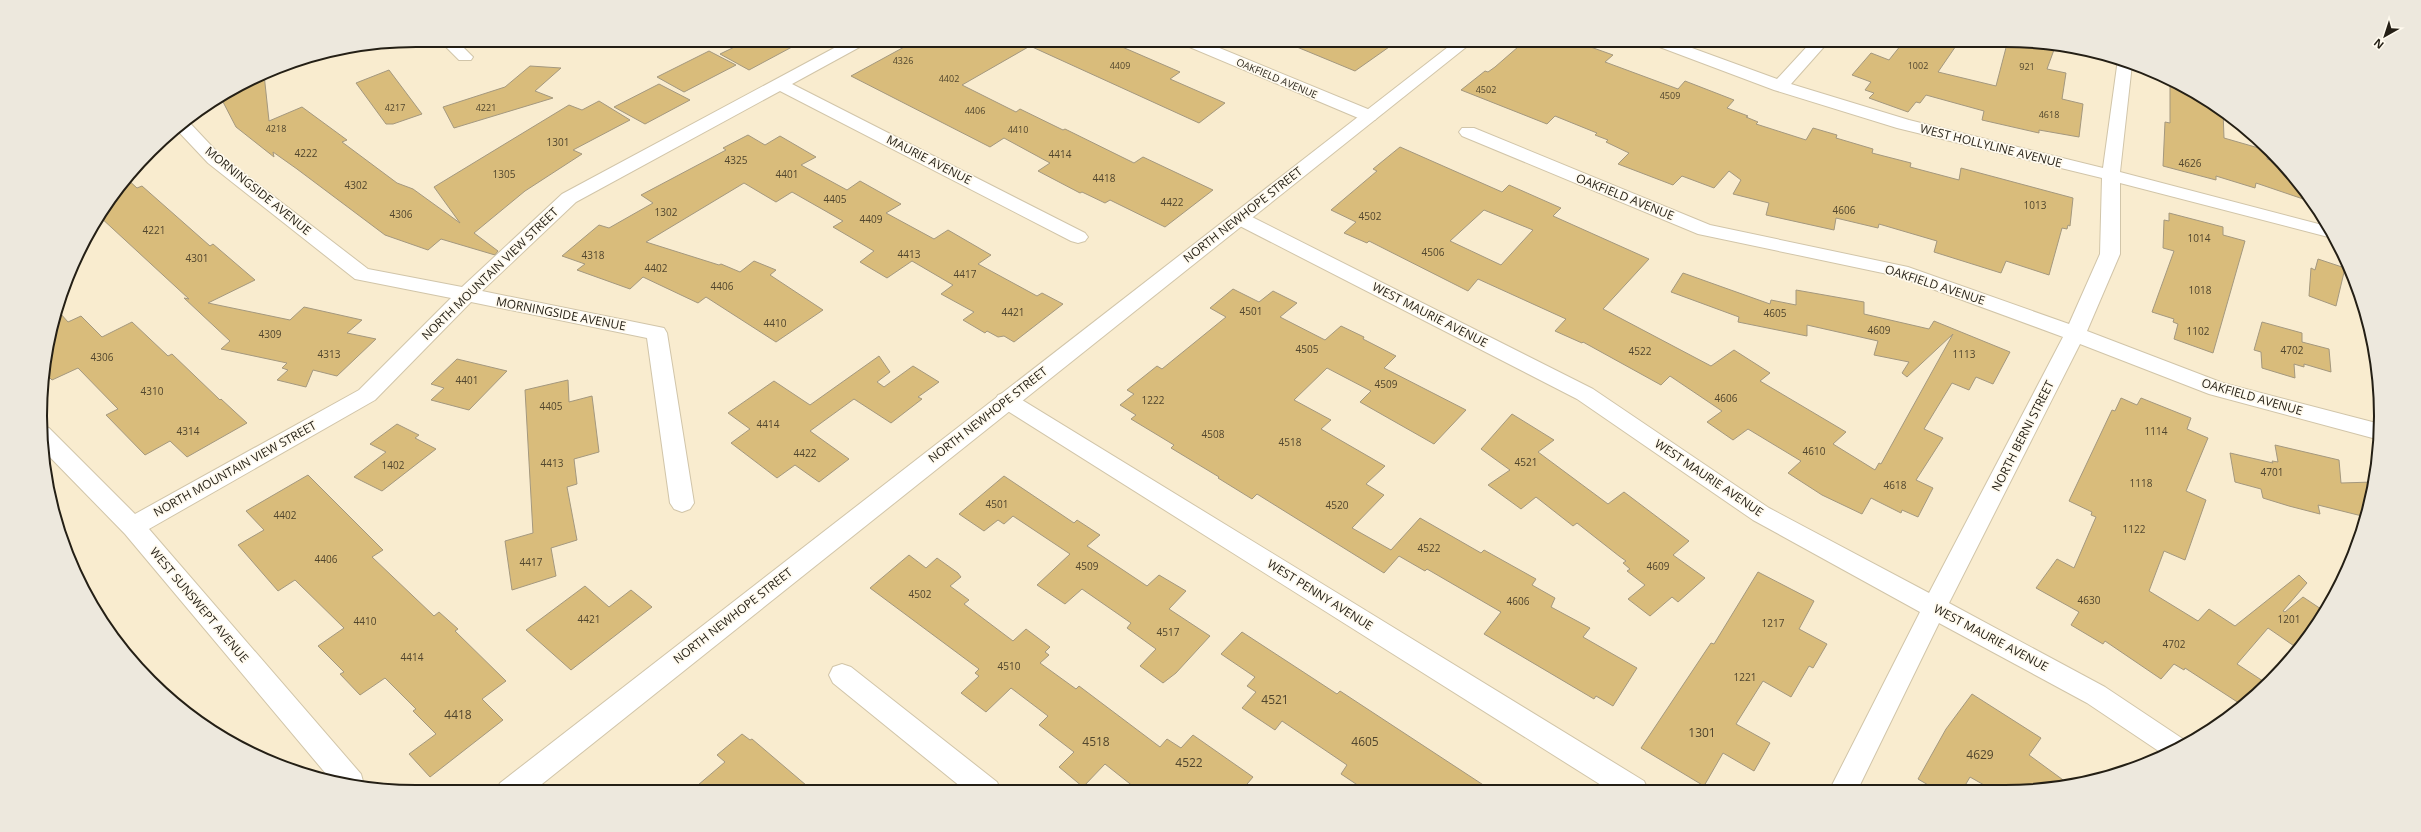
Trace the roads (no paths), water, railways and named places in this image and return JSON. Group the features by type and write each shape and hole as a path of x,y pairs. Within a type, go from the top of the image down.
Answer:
{"street":[{"path":"454,47 465,57"},
{"name":"NORTH MOUNTAIN VIEW STREET","path":"133,527 367,395 466,295 569,198 849,47"},
{"name":"OAKFIELD AVENUE","path":"1203,47 1368,116"},
{"name":"NORTH NEWHOPE STREET","path":"519,785 1006,400 1458,47"},
{"name":"WEST HOLLYLINE AVENUE","path":"1674,47 1780,86 1903,124 2111,175 2325,232"},
{"path":"1780,86 1816,47"},
{"name":"NORTH BERNI STREET","path":"1846,785 1934,608 2075,334 2110,254 2111,175 2123,67"},
{"name":"MAURIE AVENUE","path":"780,84 1078,237"},
{"name":"MORNINGSIDE AVENUE","path":"186,128 214,159 362,274 658,333 682,503"},
{"name":"OAKFIELD AVENUE","path":"1468,132 1705,230 1901,271 2075,334 2217,389 2373,430"},
{"name":"WEST MAURIE AVENUE","path":"1239,218 1585,394 1761,514 2096,695 2172,745"},
{"name":"WEST PENNY AVENUE","path":"1006,400 1626,785"},
{"name":"WEST SUNSWEPT AVENUE","path":"48,441 133,527 347,779"},
{"path":"842,675 979,785"}]}
